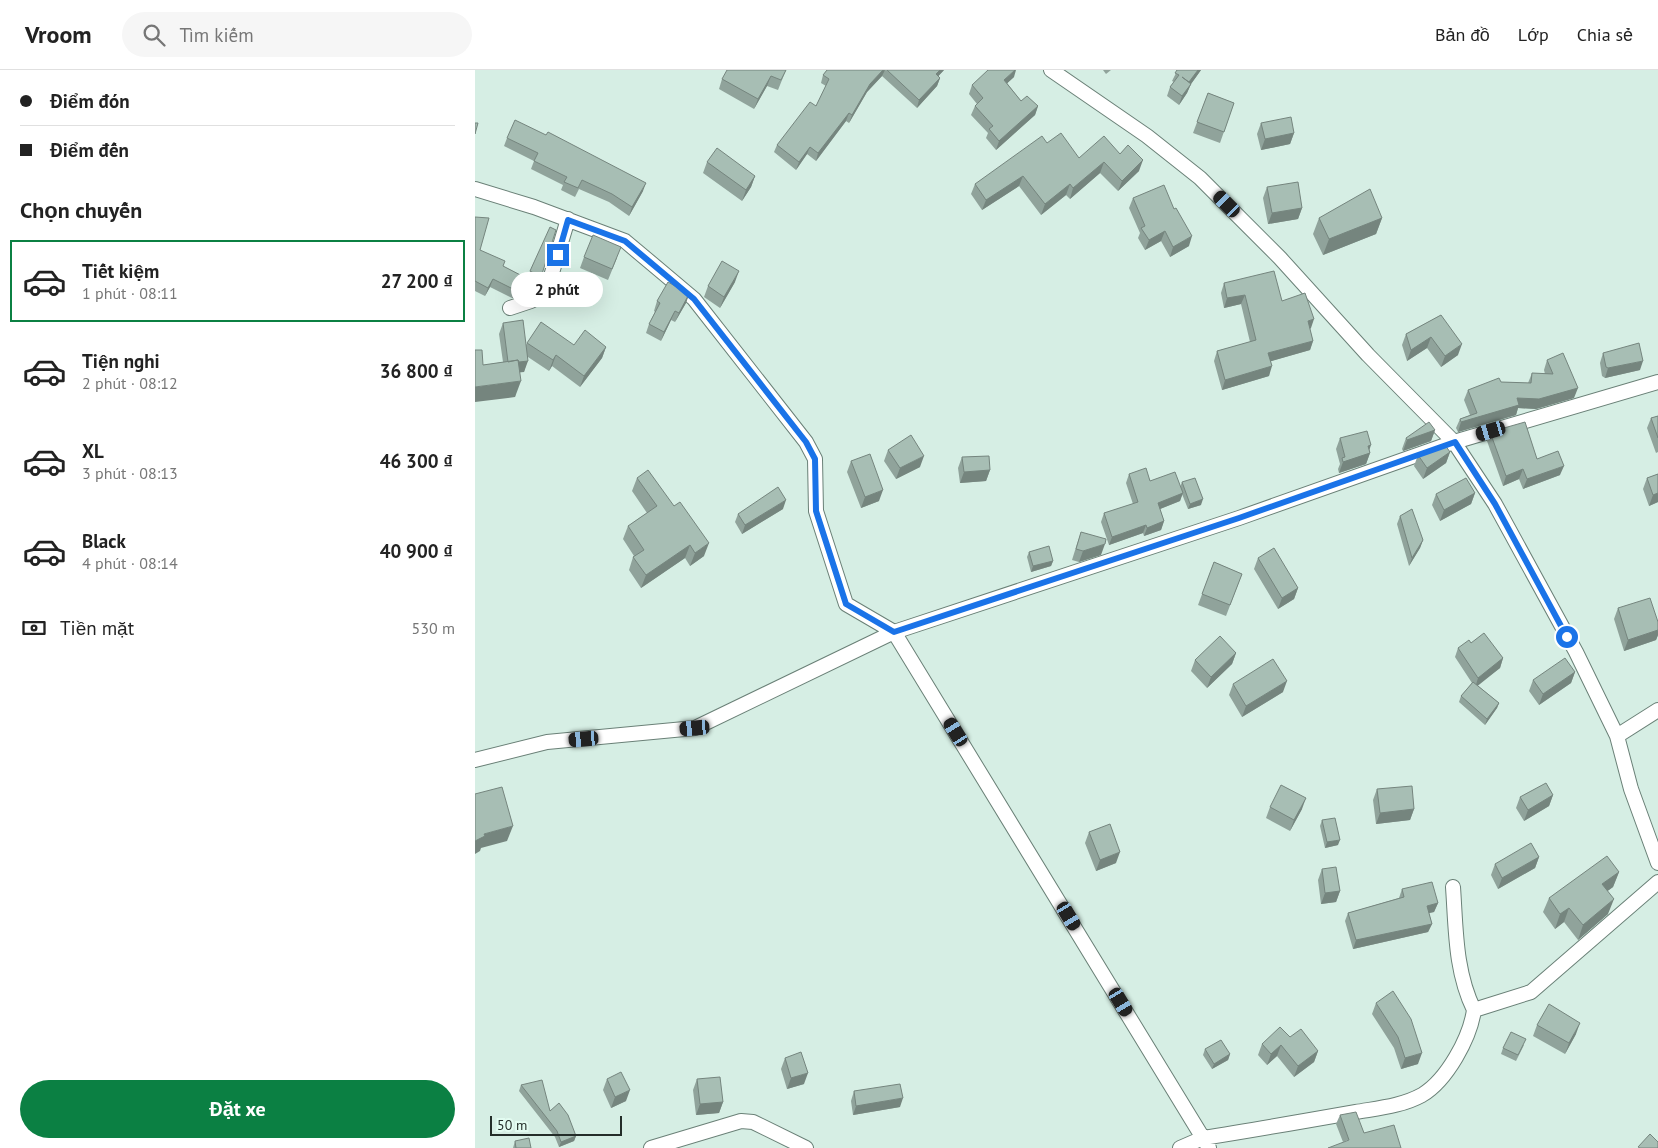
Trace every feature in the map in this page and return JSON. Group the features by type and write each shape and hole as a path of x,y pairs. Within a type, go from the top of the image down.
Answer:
{"street":[{"path":"1051,70 1147,136 1200,178 1280,258 1368,355 1455,442 1504,520 1576,652 1617,736 1631,789 1658,863"},
{"path":"475,189 625,241 694,299 806,442 815,459 816,511 846,604 894,632 1206,1143"},
{"path":"511,308 546,293 568,220"},
{"path":"475,760 547,742 695,728 894,632 1239,518 1455,442 1658,382"},
{"path":"1617,736 1658,710"},
{"path":"1474,1010 1531,992 1658,882"},
{"path":"1180,1148 1387,1108 1422,1094 1439,1080 1465,1042 1472,1023 1474,1010 1461,976 1453,887"},
{"path":"651,1148 741,1122 753,1122 806,1148"}],"building":[{"path":"727,70 786,70 781,80 771,76 758,99 722,79"},
{"path":"827,70 883,70 870,84 852,115 849,113 818,153 810,147 799,162 777,145 810,102 816,106 829,79 823,75"},
{"path":"887,70 940,70 936,74 940,78 919,100"},
{"path":"988,70 1015,70 1004,80 1021,101 1027,96 1038,106 999,141 989,129 993,126 975,106 983,98 972,85"},
{"path":"1177,70 1198,70 1189,82 1182,77 1191,84 1182,96 1170,87 1179,75 1175,73"},
{"path":"1208,93 1234,103 1224,132 1197,122"},
{"path":"1291,117 1294,133 1265,139 1261,123"},
{"path":"515,120 546,135 548,132 646,183 632,207 612,194 582,180 578,188 564,182 567,177 534,161 538,153 507,138"},
{"path":"475,123 478,123 475,134"},
{"path":"1061,133 1079,158 1104,136 1120,154 1128,145 1143,160 1122,181 1104,162 1073,188 1070,184 1045,204 1023,176 986,200 975,184 1042,136 1047,143"},
{"path":"717,148 755,176 746,190 707,162"},
{"path":"1298,182 1302,208 1272,213 1267,187"},
{"path":"1164,185 1174,209 1176,208 1192,236 1173,247 1165,231 1149,240 1141,228 1145,226 1133,198"},
{"path":"1370,189 1382,218 1329,239 1319,218"},
{"path":"475,217 489,218 480,250 505,261 503,266 530,280 526,286 515,290 493,279 488,288 475,281"},
{"path":"550,227 556,230 541,277 530,271"},
{"path":"593,235 621,247 612,269 584,257"},
{"path":"722,261 739,271 724,297 708,286"},
{"path":"1274,271 1282,301 1305,293 1314,319 1308,321 1313,341 1268,353 1272,366 1225,380 1217,351 1256,340 1245,295 1227,298 1224,283"},
{"path":"668,282 689,294 679,313 675,311 664,332 649,324 660,303 657,301"},
{"path":"1441,315 1462,344 1445,356 1431,337 1411,350 1406,334"},
{"path":"523,320 528,361 508,362 503,323"},
{"path":"541,322 574,345 585,330 606,347 584,376 556,355 553,360 527,343"},
{"path":"1639,343 1643,361 1606,367 1603,353"},
{"path":"475,350 482,350 483,365 518,360 521,381 475,387"},
{"path":"1563,353 1578,388 1539,399 1517,398 1519,405 1461,422 1460,419 1477,413 1468,390 1499,378 1501,382 1531,383 1532,373 1553,374 1547,360"},
{"path":"1658,416 1658,438 1651,418"},
{"path":"1429,422 1435,430 1407,440 1406,438"},
{"path":"1525,422 1537,459 1558,451 1564,466 1527,479 1523,469 1506,476 1490,432"},
{"path":"1367,431 1371,445 1368,446 1370,453 1343,462 1342,458 1345,457 1340,438"},
{"path":"911,435 924,456 900,468 888,450"},
{"path":"1445,445 1450,452 1427,468 1418,455"},
{"path":"870,454 883,490 865,497 851,461"},
{"path":"989,456 990,470 964,472 962,457"},
{"path":"1146,468 1150,481 1175,472 1183,493 1158,503 1164,521 1147,528 1146,525 1112,537 1104,513 1138,502 1129,474"},
{"path":"648,470 674,506 680,502 709,543 695,553 690,545 646,575 633,557 644,550 628,526 657,506 637,478"},
{"path":"1658,474 1658,493 1653,495 1647,478"},
{"path":"1195,478 1203,499 1190,504 1182,482"},
{"path":"1466,478 1475,493 1444,510 1436,494"},
{"path":"778,487 786,500 745,525 738,514"},
{"path":"1412,509 1423,540 1412,558 1400,516"},
{"path":"1081,532 1106,539 1105,544 1083,551 1076,549"},
{"path":"1049,546 1053,561 1033,566 1029,552"},
{"path":"1274,548 1298,588 1282,598 1258,558"},
{"path":"1214,562 1242,574 1230,605 1202,594"},
{"path":"1650,598 1658,622 1658,630 1628,640 1618,608"},
{"path":"1484,633 1503,658 1478,678 1458,648 1469,640 1471,643"},
{"path":"1220,636 1236,653 1211,677 1195,660"},
{"path":"1565,658 1575,672 1543,694 1533,680"},
{"path":"1273,659 1287,681 1246,706 1233,684"},
{"path":"1473,682 1499,703 1487,719 1461,696"},
{"path":"1546,783 1553,795 1528,810 1520,797"},
{"path":"1281,785 1306,798 1294,820 1270,807"},
{"path":"1412,786 1414,809 1380,813 1377,789"},
{"path":"502,787 513,826 484,834 485,836 475,841 475,794"},
{"path":"1335,818 1340,840 1327,842 1322,820"},
{"path":"1110,824 1120,852 1100,860 1089,832"},
{"path":"1531,843 1539,857 1502,878 1495,864"},
{"path":"1607,856 1619,872 1602,884 1614,899 1583,925 1569,908 1560,914 1549,898"},
{"path":"1336,867 1340,891 1325,893 1322,869"},
{"path":"1432,882 1438,903 1427,906 1432,924 1356,940 1348,913 1404,897 1402,889"},
{"path":"1393,991 1411,1019 1422,1053 1405,1058 1398,1037 1376,1003"},
{"path":"1549,1004 1580,1023 1569,1043 1537,1025"},
{"path":"1280,1027 1290,1037 1301,1029 1318,1051 1298,1066 1281,1045 1271,1054 1262,1044"},
{"path":"1511,1032 1526,1039 1518,1055 1503,1048"},
{"path":"1221,1040 1230,1054 1214,1064 1205,1049"},
{"path":"801,1052 808,1073 791,1078 785,1058"},
{"path":"621,1072 630,1090 615,1097 607,1079"},
{"path":"720,1077 723,1102 700,1104 697,1079"},
{"path":"542,1080 550,1111 559,1103 568,1115 576,1136 561,1142 557,1131 521,1085"},
{"path":"900,1084 903,1098 856,1106 854,1091"},
{"path":"1356,1112 1364,1133 1394,1125 1401,1148 1328,1148 1349,1140 1340,1115"},
{"path":"1650,1134 1658,1142 1658,1148 1638,1147"},
{"path":"529,1138 531,1148 516,1148 515,1141"}],"route":[{"path":"558,255 568,220 625,241 694,299 806,442 815,459 816,511 846,604 894,632 1239,518 1455,442 1495,504 1567,637"}]}
